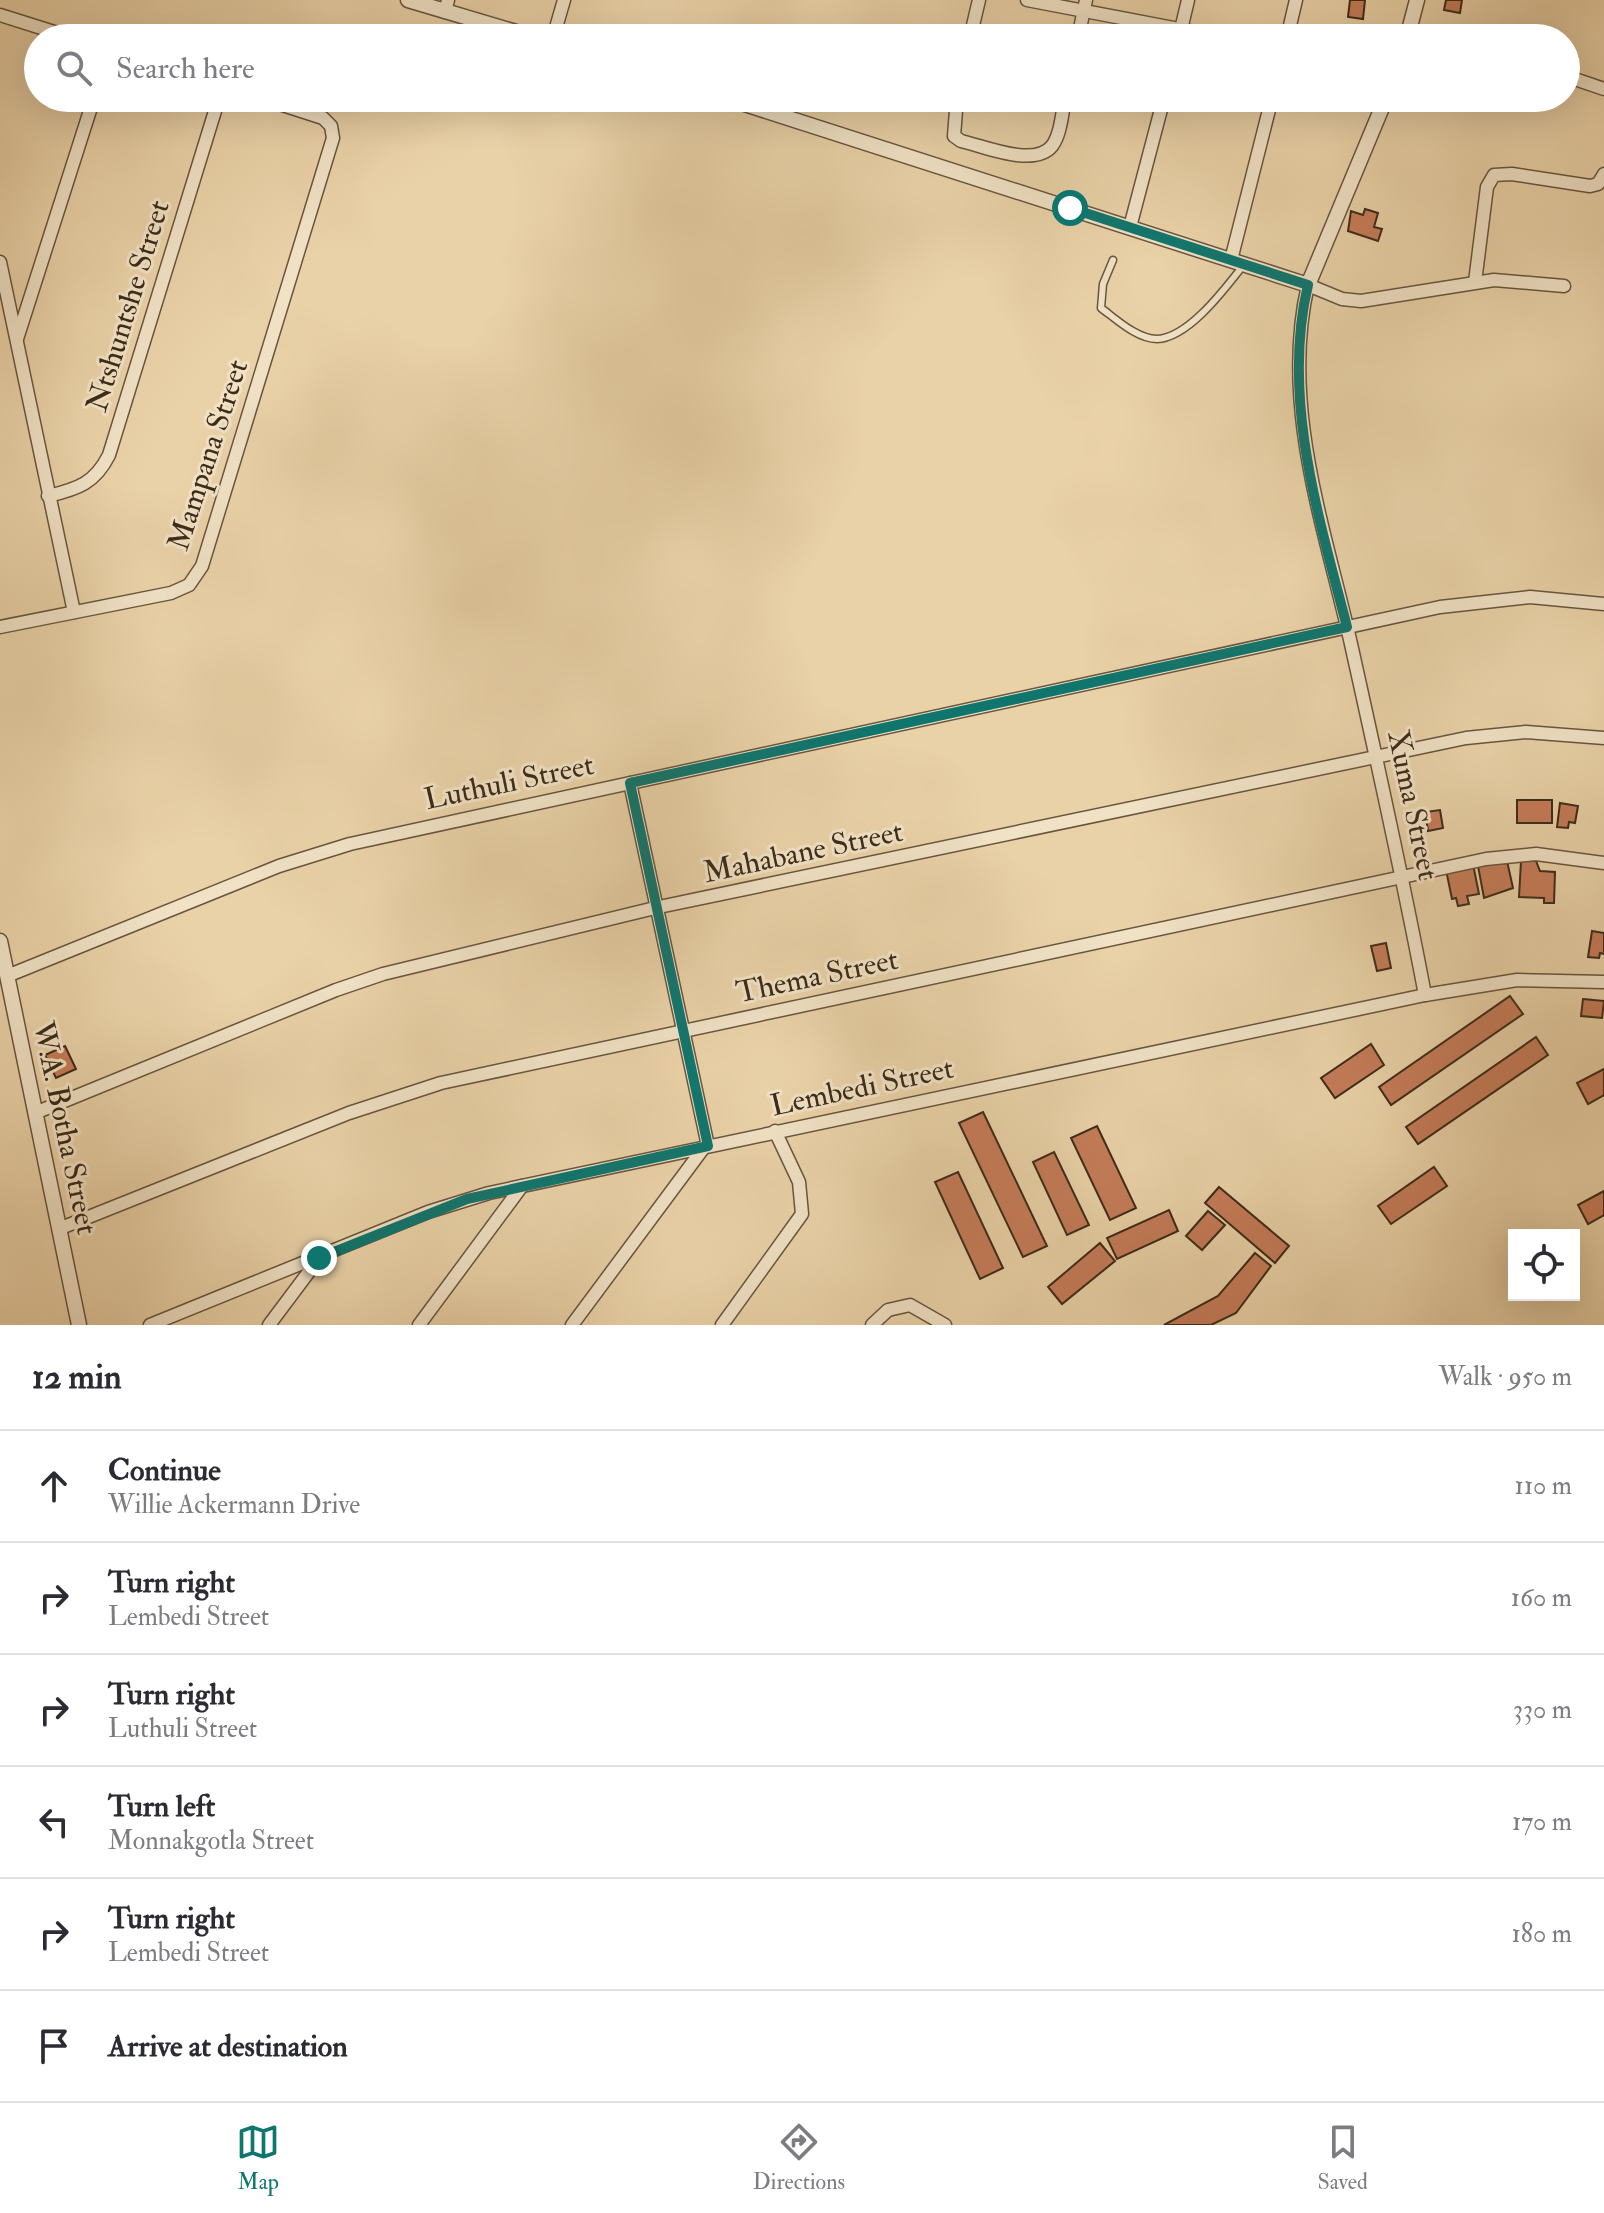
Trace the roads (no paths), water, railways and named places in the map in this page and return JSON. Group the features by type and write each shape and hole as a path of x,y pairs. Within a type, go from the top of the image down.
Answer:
{"street":[{"path":"408,0 446,6 497,24"},
{"path":"557,24 564,0"},
{"path":"973,24 979,0"},
{"path":"1027,0 1085,6 1149,24"},
{"path":"1183,24 1188,0"},
{"path":"1290,24 1296,0"},
{"path":"1411,24 1417,0"},
{"path":"0,15 29,24"},
{"path":"1580,81 1604,89"},
{"path":"16,341 90,112"},
{"name":"Ntshuntshe Street","path":"48,496 81,488 93,479 109,455 215,112"},
{"name":"Mampana Street","path":"0,627 171,593 189,585 202,566 333,138 331,126 323,118 304,112"},
{"path":"770,112 1238,262 1342,299 1361,301 1494,280 1564,286"},
{"path":"956,112 954,136 961,141 1027,155 1047,151 1057,136 1062,112"},
{"path":"1130,227 1160,112"},
{"path":"1238,262 1269,112"},
{"path":"1347,627 1305,442 1299,365 1308,285 1380,112"},
{"path":"1475,282 1487,187 1494,175 1512,174 1590,186 1598,184 1604,174"},
{"path":"0,262 74,612"},
{"name":"Luthuli Street","path":"7,976 317,852 1347,627 1486,600 1530,597 1604,604"},
{"name":"Xuma Street","path":"1347,627 1425,995"},
{"name":"Mahabane Street","path":"35,1113 311,1000 383,974 659,907 1495,733 1537,732 1604,738"},
{"path":"572,1325 706,1146 659,907 630,783"},
{"name":"Thema Street","path":"61,1228 388,1099 472,1076 1513,854 1604,863"},
{"name":"W.A. Botha Street","path":"0,941 79,1325"},
{"name":"Lembedi Street","path":"150,1325 428,1212 522,1186 1425,995 1517,980 1604,982"},
{"path":"722,1325 802,1214 803,1192 775,1131"},
{"path":"419,1325 522,1186"},
{"path":"269,1325 319,1258"},
{"path":"872,1325 888,1310 910,1305 945,1325"}],"lane":[{"path":"1113,260 1103,284 1101,308 1142,335 1158,339 1194,322 1238,262"}]}
